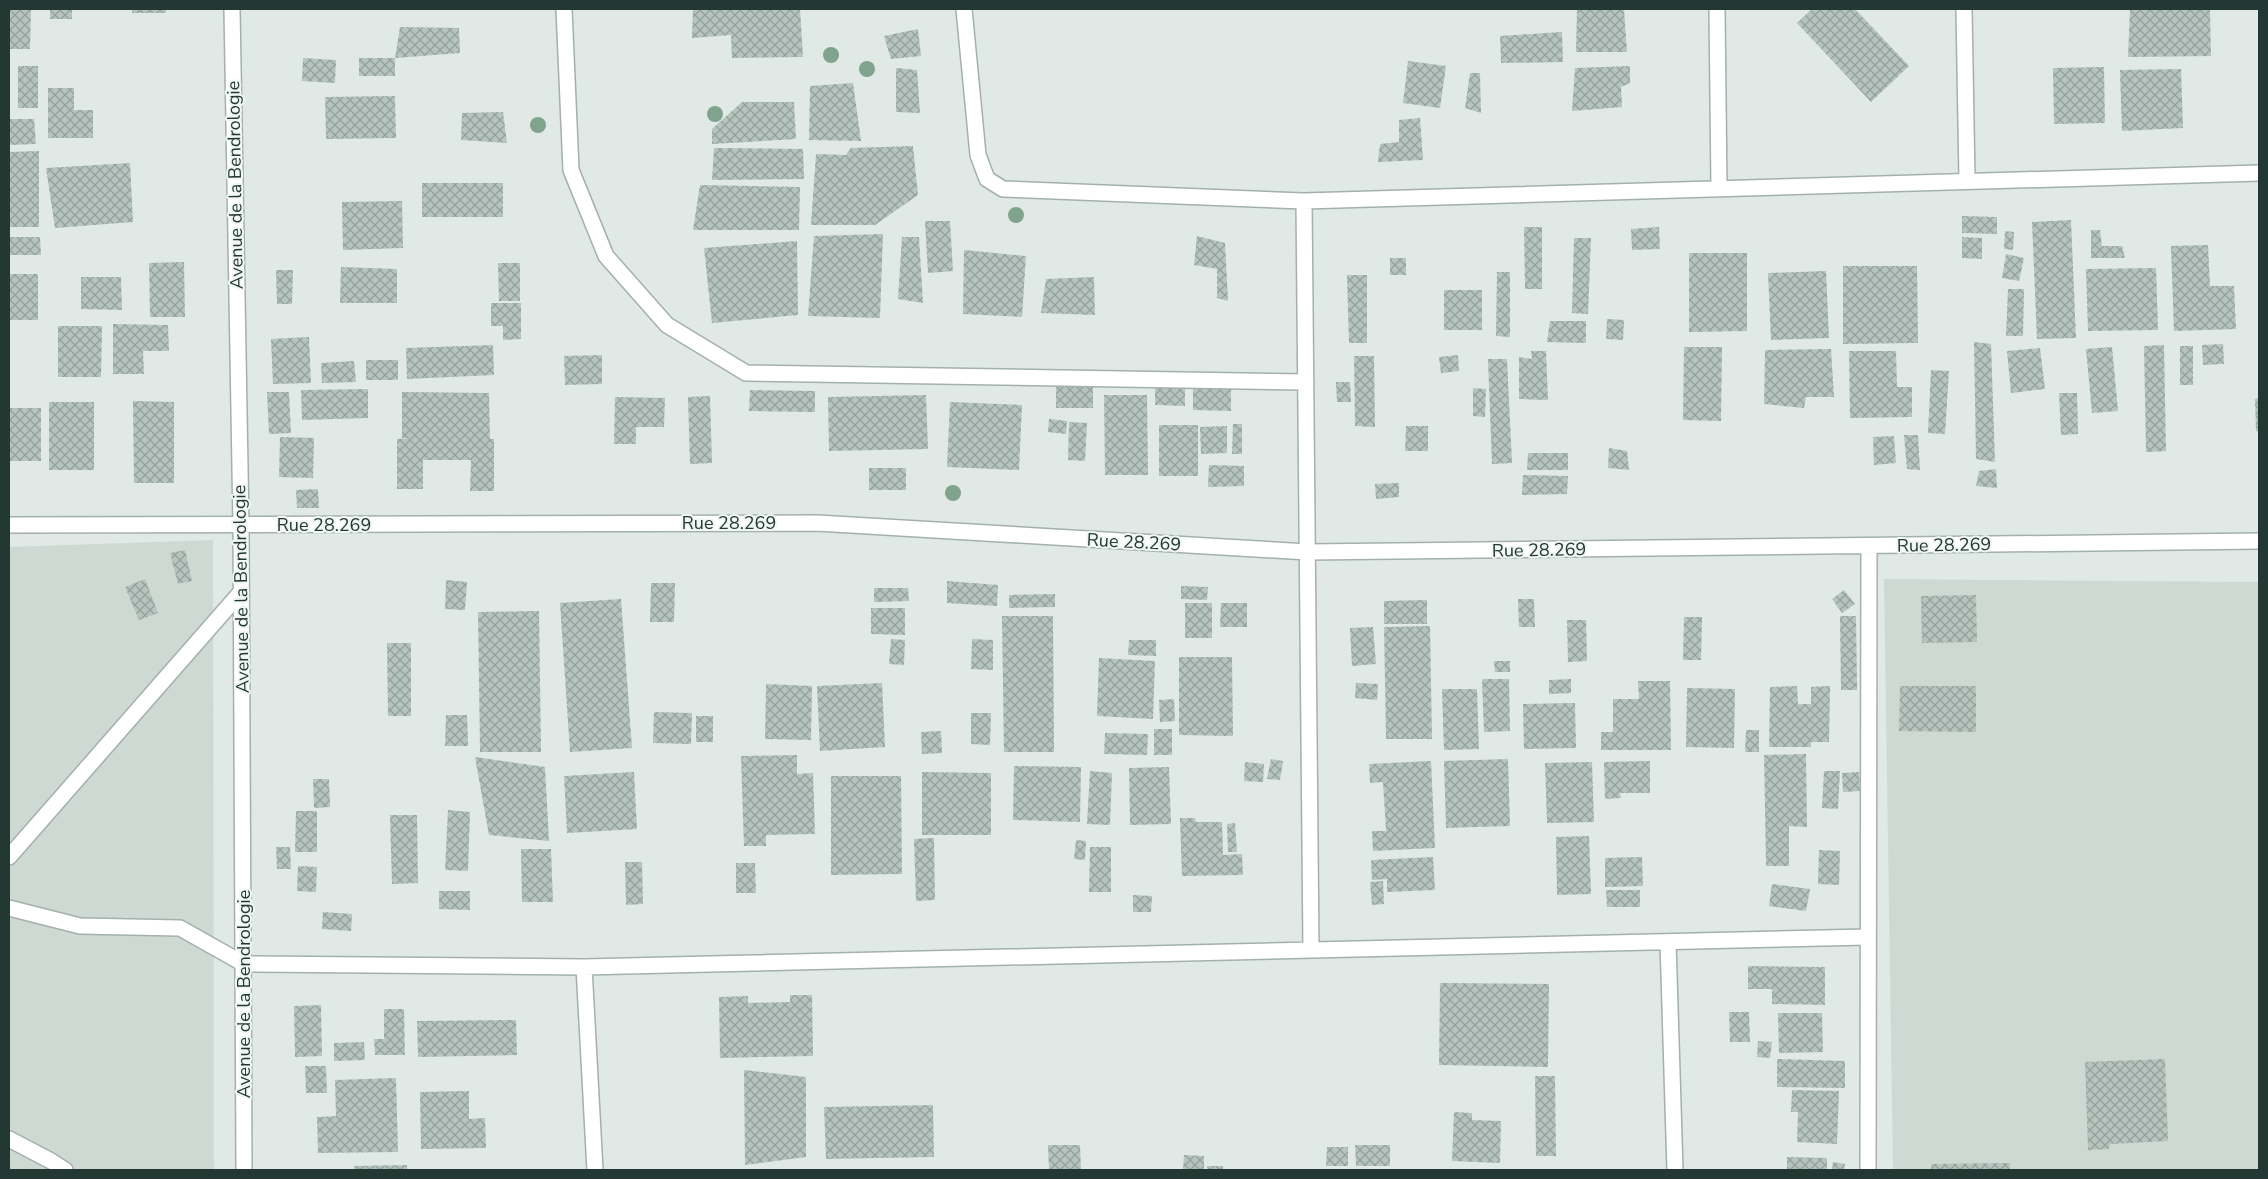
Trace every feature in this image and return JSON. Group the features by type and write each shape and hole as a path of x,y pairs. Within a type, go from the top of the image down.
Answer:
{"street":[{"name":"Avenue de la Bendrologie","path":"232,9 241,526 244,1170"},
{"path":"564,9 571,170 606,256 666,325 746,373 1306,382"},
{"path":"964,9 978,155 987,180 1003,189 1304,201 2259,173"},
{"path":"1717,9 1720,188"},
{"path":"1964,9 1967,181"},
{"path":"1304,201 1311,950"},
{"name":"Rue 28.269","path":"9,525 241,526 817,523 1308,552 2259,541"},
{"path":"1868,1170 1869,546"},
{"path":"9,857 241,592"},
{"path":"9,908 80,926 180,928 244,964 584,967 1867,937"},
{"path":"1668,942 1675,1170"},
{"path":"584,967 595,1170"},
{"path":"9,1140 65,1170"}],"shaded area":[{"path":"213,540 214,1170 9,1170 9,547"},
{"path":"1884,579 2259,582 2259,1170 1893,1170"}],"building":[{"path":"9,9 31,9 30,49 9,49"},
{"path":"50,9 72,9 72,19 50,19"},
{"path":"132,9 166,9 166,13 132,13"},
{"path":"693,9 800,9 803,57 732,58 731,35 692,38"},
{"path":"1577,9 1624,9 1627,52 1576,52"},
{"path":"1812,9 1855,9 1909,66 1871,102 1797,23"},
{"path":"2130,9 2210,9 2211,56 2128,57"},
{"path":"400,27 459,28 460,53 395,58"},
{"path":"918,29 921,56 891,59 884,36"},
{"path":"1562,32 1563,62 1501,63 1500,36"},
{"path":"303,58 336,60 335,83 302,81"},
{"path":"359,58 395,58 395,76 359,76"},
{"path":"1408,61 1446,66 1440,108 1403,103"},
{"path":"18,66 38,66 38,108 18,108"},
{"path":"1630,66 1630,83 1621,87 1622,107 1572,111 1575,68"},
{"path":"2104,67 2105,123 2054,124 2053,68"},
{"path":"896,68 917,70 920,113 896,112"},
{"path":"2181,69 2183,128 2122,131 2120,70"},
{"path":"1470,73 1480,73 1481,113 1465,108"},
{"path":"853,83 861,141 809,140 810,86"},
{"path":"48,88 74,88 74,110 93,110 93,138 48,138"},
{"path":"395,96 396,138 326,139 325,97"},
{"path":"742,102 794,102 796,139 712,144 712,129"},
{"path":"503,112 507,143 461,140 462,113"},
{"path":"1420,118 1423,160 1378,162 1380,144 1399,142 1399,120"},
{"path":"9,119 34,119 36,144 9,145"},
{"path":"913,146 918,195 875,225 811,225 816,154 846,155 851,148"},
{"path":"714,148 803,149 804,179 712,180"},
{"path":"39,151 39,227 9,227 9,152"},
{"path":"130,163 133,222 55,228 46,168"},
{"path":"422,183 503,183 503,217 422,217"},
{"path":"700,185 800,187 799,230 693,230"},
{"path":"402,201 403,248 343,250 342,202"},
{"path":"1962,216 1997,217 1997,234 1962,233"},
{"path":"2071,220 2076,338 2037,339 2032,222"},
{"path":"925,221 950,221 953,271 928,273"},
{"path":"1524,227 1542,227 1542,289 1525,289"},
{"path":"1659,227 1660,249 1632,250 1631,229"},
{"path":"2091,230 2100,230 2102,246 2122,246 2125,258 2091,258"},
{"path":"2005,231 2014,232 2013,250 2004,249"},
{"path":"883,234 880,318 808,316 814,236"},
{"path":"1197,236 1225,243 1228,301 1217,298 1217,269 1194,265"},
{"path":"9,237 40,237 41,255 9,255"},
{"path":"902,237 919,237 923,303 898,299"},
{"path":"1962,237 1982,238 1982,259 1962,258"},
{"path":"1574,238 1591,238 1588,314 1572,313"},
{"path":"797,241 798,315 712,323 704,248"},
{"path":"2208,245 2210,286 2234,286 2236,329 2174,331 2171,246"},
{"path":"964,250 1026,256 1022,317 963,314"},
{"path":"1689,253 1747,253 1747,331 1689,332"},
{"path":"2006,254 2024,258 2019,281 2002,278"},
{"path":"1390,258 1406,258 1406,275 1390,275"},
{"path":"184,262 185,317 150,317 149,263"},
{"path":"498,263 520,263 520,301 499,301"},
{"path":"1843,266 1917,266 1918,343 1843,344"},
{"path":"341,267 397,269 397,303 340,303"},
{"path":"2156,268 2158,330 2088,331 2086,269"},
{"path":"276,270 293,270 292,304 277,304"},
{"path":"1826,271 1829,338 1771,340 1768,273"},
{"path":"1497,272 1510,272 1510,337 1496,336"},
{"path":"9,274 38,274 38,320 9,320"},
{"path":"1347,275 1367,275 1367,343 1349,343"},
{"path":"81,277 121,277 122,310 81,309"},
{"path":"1094,277 1095,315 1041,313 1046,279"},
{"path":"2008,289 2024,289 2023,336 2006,336"},
{"path":"1444,290 1482,290 1482,330 1444,330"},
{"path":"491,303 521,303 521,339 503,340 503,326 491,326"},
{"path":"1607,319 1624,320 1623,340 1606,339"},
{"path":"1550,321 1586,321 1586,343 1547,342"},
{"path":"113,324 168,325 169,351 143,351 144,374 113,374"},
{"path":"58,326 102,326 101,377 58,377"},
{"path":"309,337 311,383 273,384 271,339"},
{"path":"1974,342 1991,344 1995,462 1976,459"},
{"path":"2223,344 2224,364 2203,365 2202,345"},
{"path":"493,345 494,375 407,379 406,348"},
{"path":"2164,345 2166,451 2146,452 2144,346"},
{"path":"2180,346 2193,346 2193,385 2180,385"},
{"path":"1684,347 1722,347 1721,421 1683,420"},
{"path":"2112,347 2118,411 2092,413 2086,349"},
{"path":"2040,348 2045,389 2011,393 2007,351"},
{"path":"1831,349 1834,397 1806,397 1804,408 1764,404 1765,350"},
{"path":"1531,351 1546,351 1548,400 1519,399 1519,357 1532,359"},
{"path":"1849,351 1896,351 1897,387 1912,387 1912,417 1850,418"},
{"path":"602,355 602,384 565,385 564,356"},
{"path":"1458,355 1459,371 1441,373 1439,357"},
{"path":"1354,356 1374,356 1375,427 1355,426"},
{"path":"1488,359 1507,359 1512,463 1492,464"},
{"path":"366,360 398,360 398,380 366,380"},
{"path":"354,361 356,382 322,383 321,363"},
{"path":"1931,370 1949,371 1945,434 1928,433"},
{"path":"1336,382 1350,382 1351,402 1337,402"},
{"path":"1193,386 1231,387 1231,411 1193,410"},
{"path":"1056,387 1093,387 1093,408 1056,408"},
{"path":"1155,387 1185,387 1185,406 1155,405"},
{"path":"1473,388 1486,389 1485,417 1473,416"},
{"path":"368,389 368,418 302,420 301,390"},
{"path":"750,390 815,391 815,412 749,411"},
{"path":"267,392 289,392 291,433 269,434"},
{"path":"402,392 489,393 490,439 494,439 494,491 470,491 471,460 423,460 423,489 397,489 397,439 412,438 402,438"},
{"path":"2059,393 2077,393 2078,434 2061,435"},
{"path":"926,395 928,449 829,451 828,397"},
{"path":"1104,395 1147,395 1148,475 1105,475"},
{"path":"710,396 712,463 690,464 688,397"},
{"path":"615,397 665,398 664,427 636,427 636,444 614,444"},
{"path":"2259,398 2259,432 2256,431 2255,399"},
{"path":"133,401 174,402 174,483 134,483"},
{"path":"49,402 94,402 94,470 49,470"},
{"path":"950,402 1022,405 1019,470 947,467"},
{"path":"9,408 41,408 41,461 9,461"},
{"path":"1049,419 1067,421 1066,434 1048,432"},
{"path":"1069,422 1087,423 1085,461 1068,460"},
{"path":"1233,424 1242,424 1242,454 1232,454"},
{"path":"1159,425 1198,425 1198,476 1159,476"},
{"path":"1227,426 1227,453 1201,454 1200,427"},
{"path":"1406,426 1428,426 1428,451 1405,451"},
{"path":"1904,435 1918,435 1920,470 1907,469"},
{"path":"1894,436 1896,463 1874,465 1873,437"},
{"path":"280,437 314,438 313,478 279,477"},
{"path":"1609,448 1627,451 1629,470 1608,468"},
{"path":"1528,453 1568,453 1568,470 1527,470"},
{"path":"1209,465 1244,466 1244,486 1208,487"},
{"path":"869,468 906,468 906,490 869,490"},
{"path":"1996,469 1997,488 1976,486 1979,471"},
{"path":"1523,475 1568,476 1567,494 1522,495"},
{"path":"1399,483 1399,497 1376,499 1375,484"},
{"path":"318,489 319,508 297,508 296,490"},
{"path":"185,550 192,581 178,584 170,553"},
{"path":"145,579 158,613 139,620 125,587"},
{"path":"446,580 467,582 465,610 445,609"},
{"path":"947,581 998,585 997,606 947,603"},
{"path":"651,583 675,583 674,622 650,622"},
{"path":"1181,586 1208,587 1207,600 1181,599"},
{"path":"874,588 908,588 909,601 874,602"},
{"path":"1844,590 1855,604 1842,613 1832,599"},
{"path":"1055,594 1055,607 1009,608 1009,595"},
{"path":"1976,595 1977,642 1922,643 1921,596"},
{"path":"621,599 632,748 570,752 560,603"},
{"path":"1518,599 1534,599 1535,627 1519,627"},
{"path":"1427,600 1427,624 1384,624 1384,601"},
{"path":"1185,603 1212,603 1212,638 1185,638"},
{"path":"1221,603 1247,603 1247,627 1220,627"},
{"path":"871,608 905,608 905,635 871,634"},
{"path":"539,611 541,752 480,752 478,612"},
{"path":"1002,616 1053,616 1054,752 1004,752"},
{"path":"1840,616 1856,616 1857,690 1841,690"},
{"path":"1684,617 1702,617 1701,660 1683,660"},
{"path":"1567,620 1586,620 1587,661 1568,662"},
{"path":"1430,626 1432,739 1386,739 1384,627"},
{"path":"1373,627 1376,664 1352,666 1350,628"},
{"path":"891,639 905,640 904,665 889,664"},
{"path":"972,639 993,640 993,670 971,669"},
{"path":"1129,640 1156,640 1156,656 1128,655"},
{"path":"387,643 411,643 411,716 388,716"},
{"path":"1179,657 1232,657 1233,736 1179,735"},
{"path":"1099,658 1155,661 1153,719 1097,716"},
{"path":"1494,661 1510,661 1510,672 1495,672"},
{"path":"1482,679 1509,679 1510,731 1484,732"},
{"path":"1571,679 1571,693 1549,694 1549,680"},
{"path":"1638,681 1670,681 1671,750 1601,750 1601,732 1613,732 1613,699 1639,699"},
{"path":"882,683 885,747 820,751 817,686"},
{"path":"1356,683 1378,684 1377,700 1355,698"},
{"path":"766,684 812,686 811,740 765,739"},
{"path":"1797,686 1798,704 1811,704 1811,687 1830,686 1829,742 1811,742 1811,747 1769,747 1770,687"},
{"path":"1900,686 1976,686 1976,732 1899,731"},
{"path":"1687,688 1735,689 1734,748 1686,747"},
{"path":"1442,689 1477,689 1479,749 1444,750"},
{"path":"1174,699 1175,721 1160,722 1159,700"},
{"path":"1575,703 1576,748 1524,749 1523,704"},
{"path":"654,712 692,713 691,744 653,743"},
{"path":"971,713 991,713 990,745 971,744"},
{"path":"446,715 467,715 468,746 445,746"},
{"path":"696,716 713,716 713,742 696,742"},
{"path":"1154,729 1172,729 1172,755 1154,755"},
{"path":"1746,730 1759,730 1759,752 1745,752"},
{"path":"941,731 942,753 922,754 921,732"},
{"path":"1105,733 1148,734 1147,755 1104,754"},
{"path":"1806,754 1807,827 1789,826 1789,866 1766,866 1764,755"},
{"path":"797,755 797,774 813,773 815,834 766,835 766,846 744,846 741,756"},
{"path":"475,757 545,767 549,841 489,835"},
{"path":"1271,759 1283,761 1280,780 1267,779"},
{"path":"1508,759 1510,826 1446,828 1444,761"},
{"path":"1431,761 1435,848 1373,851 1372,831 1386,831 1383,782 1370,783 1369,764"},
{"path":"1650,761 1650,793 1620,793 1621,798 1605,799 1604,762"},
{"path":"1245,762 1264,764 1263,782 1244,781"},
{"path":"1592,762 1594,822 1547,823 1545,763"},
{"path":"1014,766 1081,767 1080,822 1013,820"},
{"path":"1169,767 1171,824 1130,825 1129,768"},
{"path":"1090,771 1112,773 1110,825 1087,824"},
{"path":"1824,771 1840,771 1838,809 1822,808"},
{"path":"634,772 637,829 567,833 564,776"},
{"path":"922,772 991,773 991,835 922,835"},
{"path":"1859,772 1860,791 1843,792 1842,773"},
{"path":"831,776 901,776 902,874 831,875"},
{"path":"313,779 329,779 330,807 314,808"},
{"path":"448,810 470,812 468,871 445,870"},
{"path":"296,811 317,811 317,852 295,852"},
{"path":"390,815 417,815 418,883 392,884"},
{"path":"1180,818 1195,818 1196,822 1222,822 1223,855 1242,854 1243,875 1182,876"},
{"path":"1235,823 1237,852 1228,852 1227,824"},
{"path":"1589,836 1591,894 1557,895 1556,837"},
{"path":"934,838 935,900 916,901 914,839"},
{"path":"1076,840 1086,841 1085,860 1074,859"},
{"path":"276,847 290,847 291,869 277,869"},
{"path":"1090,847 1111,847 1111,892 1089,892"},
{"path":"521,849 551,849 553,902 522,902"},
{"path":"1819,850 1840,851 1839,885 1818,884"},
{"path":"1433,857 1435,890 1387,892 1387,879 1372,880 1371,860"},
{"path":"1642,857 1643,886 1605,887 1605,858"},
{"path":"625,862 642,862 643,904 626,905"},
{"path":"736,863 755,863 756,893 736,893"},
{"path":"298,866 317,867 316,892 297,891"},
{"path":"1383,881 1384,904 1372,905 1370,882"},
{"path":"1772,884 1810,889 1806,911 1769,906"},
{"path":"1606,890 1640,890 1640,907 1607,907"},
{"path":"439,891 470,891 470,910 439,909"},
{"path":"1133,895 1152,896 1151,912 1133,912"},
{"path":"323,912 352,914 351,931 322,929"},
{"path":"1748,966 1825,967 1825,1005 1772,1004 1772,989 1748,989"},
{"path":"1440,983 1549,984 1548,1067 1439,1065"},
{"path":"790,995 812,995 813,1056 720,1058 719,997 748,996 748,1003 790,1002"},
{"path":"321,1005 322,1056 295,1057 294,1006"},
{"path":"384,1009 404,1009 405,1055 375,1055 374,1039 384,1039"},
{"path":"1729,1012 1749,1012 1750,1042 1730,1042"},
{"path":"1778,1013 1822,1013 1823,1052 1779,1053"},
{"path":"516,1020 517,1055 418,1057 417,1021"},
{"path":"1758,1041 1772,1042 1770,1058 1757,1057"},
{"path":"364,1042 365,1060 334,1061 334,1043"},
{"path":"1777,1059 1845,1061 1845,1088 1777,1087"},
{"path":"2165,1059 2168,1141 2110,1144 2109,1149 2088,1150 2085,1062"},
{"path":"305,1066 326,1066 327,1093 306,1093"},
{"path":"744,1070 806,1077 806,1157 745,1165"},
{"path":"1535,1076 1555,1076 1556,1156 1536,1156"},
{"path":"396,1078 398,1152 318,1153 317,1117 336,1116 335,1080"},
{"path":"1792,1090 1839,1091 1837,1144 1797,1142 1798,1112 1791,1112"},
{"path":"469,1091 469,1119 485,1118 486,1148 421,1149 420,1092"},
{"path":"933,1105 934,1157 826,1159 824,1107"},
{"path":"1454,1112 1472,1113 1472,1120 1501,1121 1500,1163 1452,1161"},
{"path":"1048,1145 1080,1145 1081,1170 1049,1170"},
{"path":"1355,1145 1390,1145 1390,1166 1356,1166"},
{"path":"1327,1147 1348,1147 1348,1166 1326,1166"},
{"path":"1184,1155 1204,1156 1204,1170 1183,1170"},
{"path":"1787,1157 1827,1158 1827,1170 1787,1170"},
{"path":"1833,1162 1845,1164 1844,1170 1832,1170"},
{"path":"2010,1163 2010,1170 1931,1170 1931,1164"},
{"path":"407,1165 407,1170 354,1170 354,1166"},
{"path":"1207,1166 1223,1166 1223,1170 1208,1170"}]}
